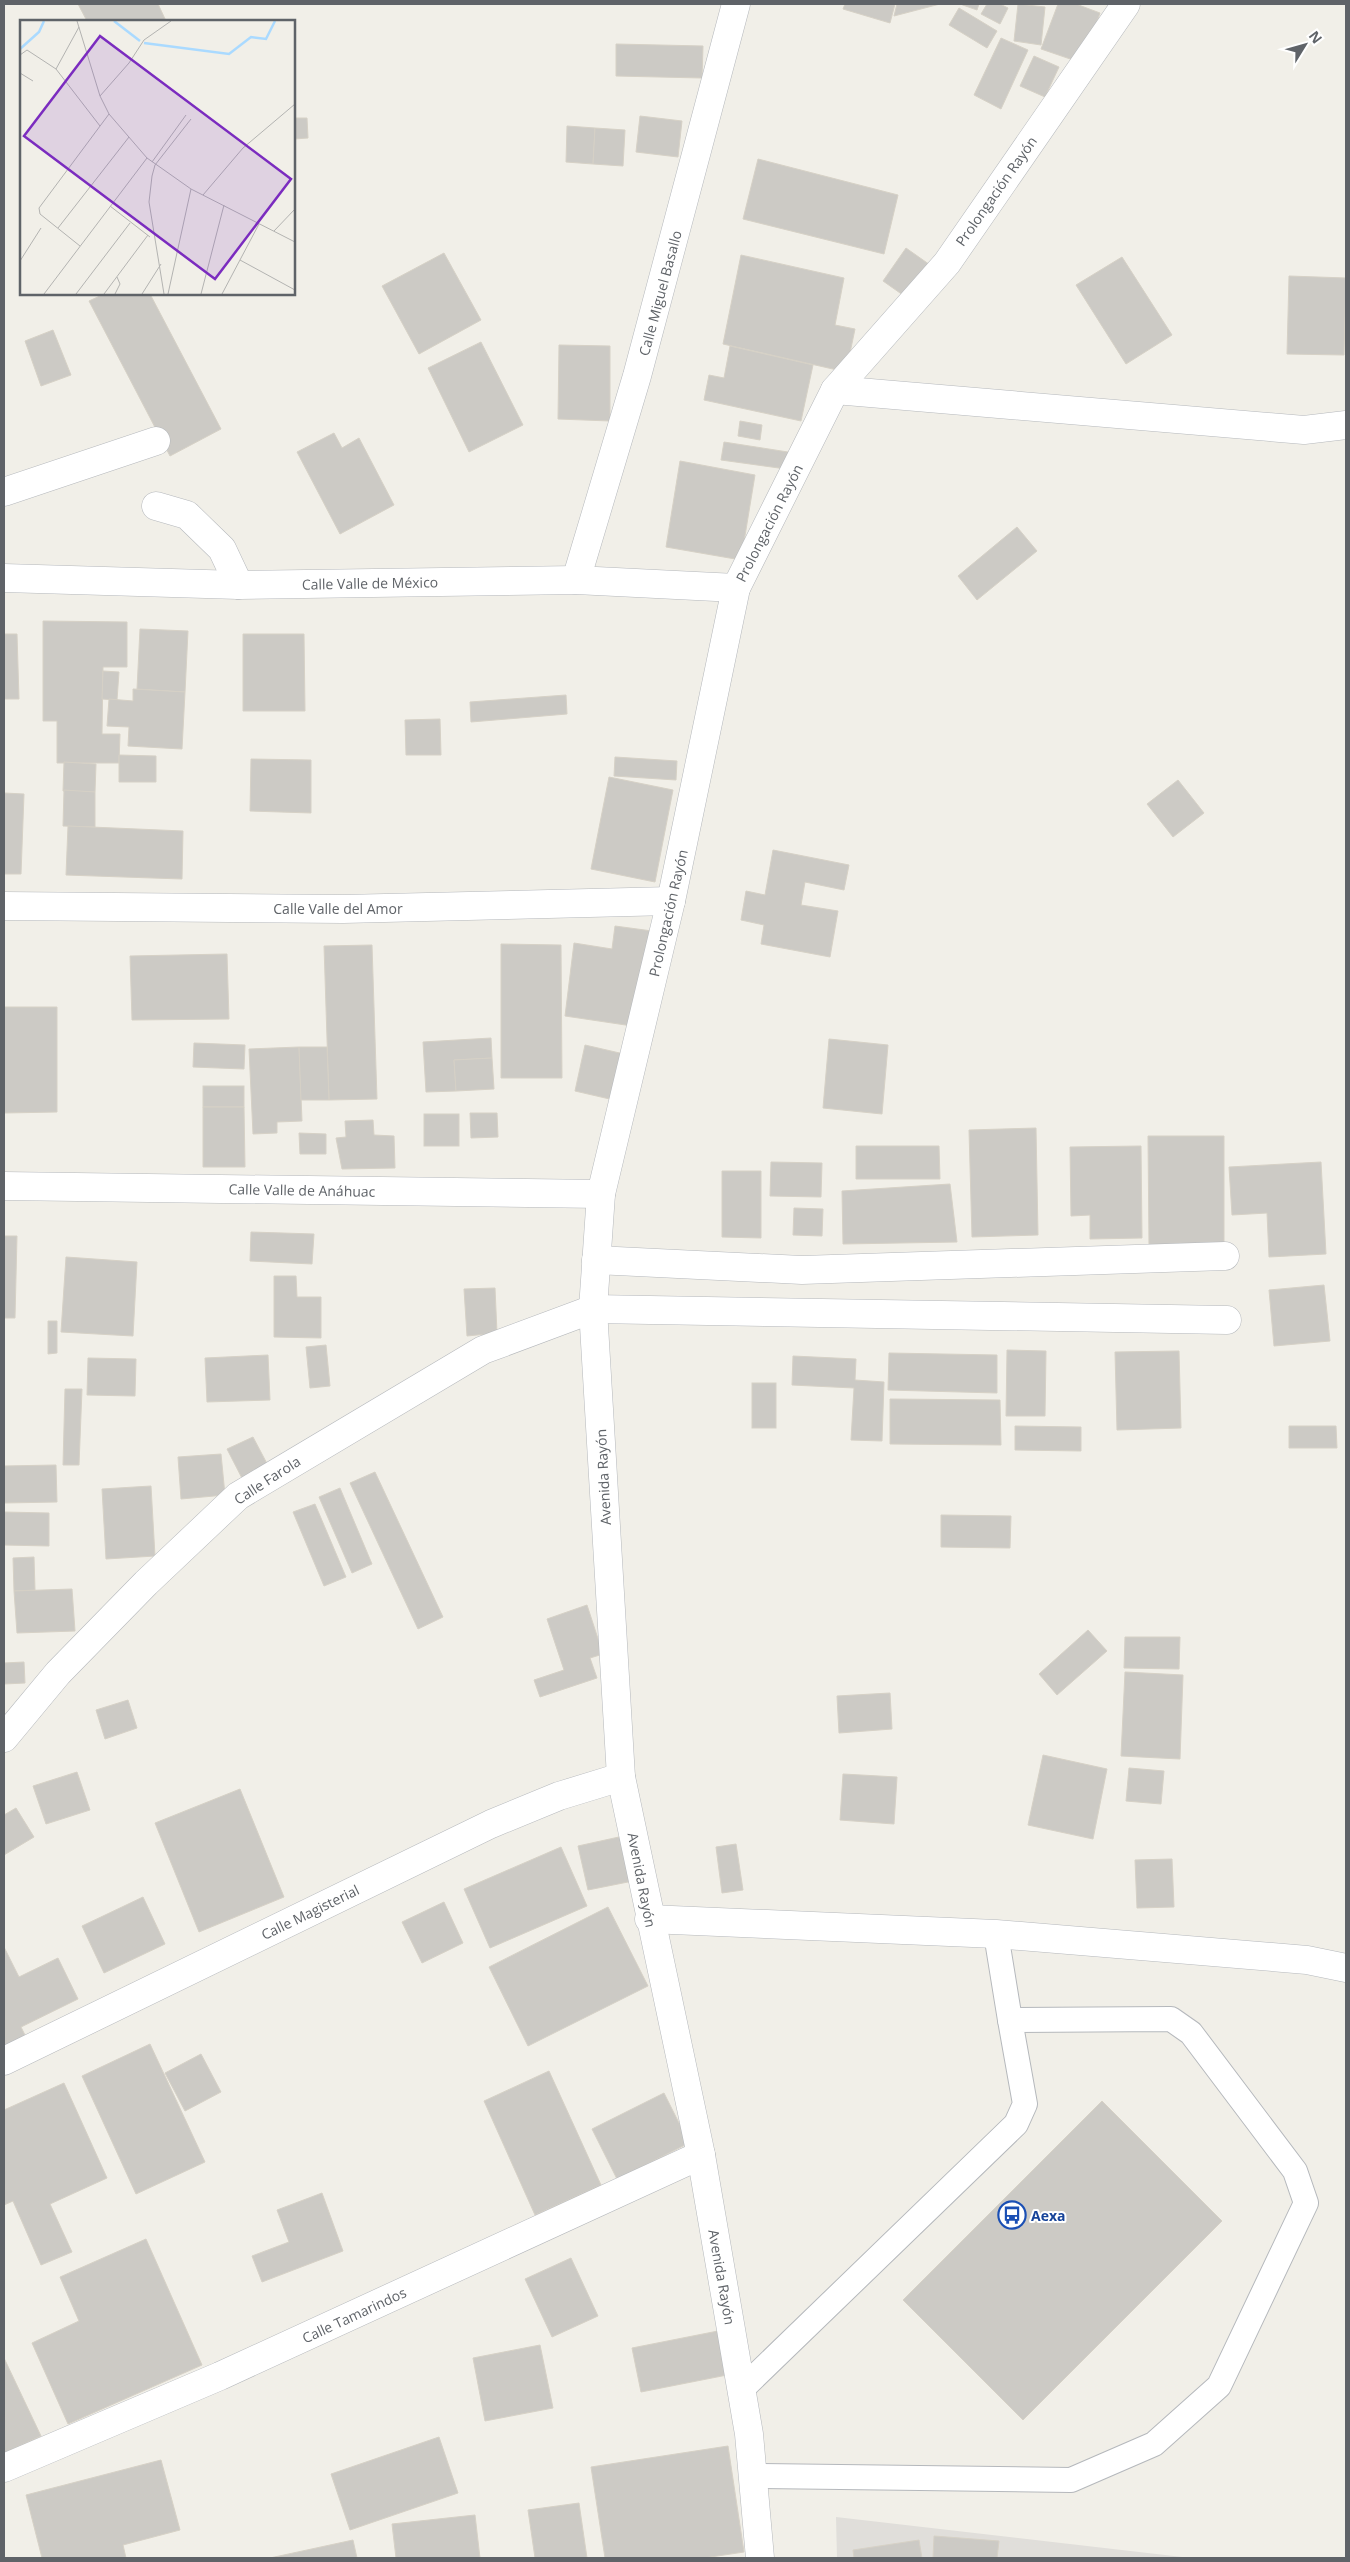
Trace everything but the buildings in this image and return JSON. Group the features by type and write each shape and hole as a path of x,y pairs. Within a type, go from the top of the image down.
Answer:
{"street":[{"name":"Calle Miguel Basallo","path":"576,580 637,376 736,4"},
{"name":"Prolongación Rayón","path":"601,1194 671,901 736,588 836,390 946,263 1126,4"},
{"path":"836,390 1304,430 1346,425"},
{"path":"4,492 156,441"},
{"path":"156,506 186,516 201,529 222,549 239,585"},
{"name":"Calle Valle de México","path":"4,578 239,585 576,580 736,588"},
{"name":"Calle Valle del Amor","path":"4,906 343,910 671,901"},
{"name":"Calle Valle de Anáhuac","path":"4,1186 601,1194"},
{"name":"Avenida Rayón","path":"601,1194 593,1308 621,1777 649,1919 701,2155 742,2390 754,2476 760,2558"},
{"path":"596,1260 802,1270 1225,1256"},
{"path":"802,1270 802,1311"},
{"path":"593,1308 1227,1320"},
{"name":"Calle Farola","path":"4,1738 78,1652 146,1583 238,1496 483,1350 593,1308"},
{"name":"Calle Magisterial","path":"4,2061 491,1824 559,1796 621,1777"},
{"path":"649,1919 996,1934 1308,1960 1346,1968"},
{"name":"Calle Tamarindos","path":"4,2468 220,2376 701,2155"}],"lane":[{"path":"742,2390 1016,2124 1025,2104 996,1934"},
{"path":"754,2476 1071,2480 1154,2444 1218,2386 1306,2203 1295,2170 1191,2033 1171,2019 1010,2020"}],"shaded area":[{"path":"836,2517 1191,2558 837,2558"}],"place":[{"name":"Aexa","path":"1012,2215"}]}
